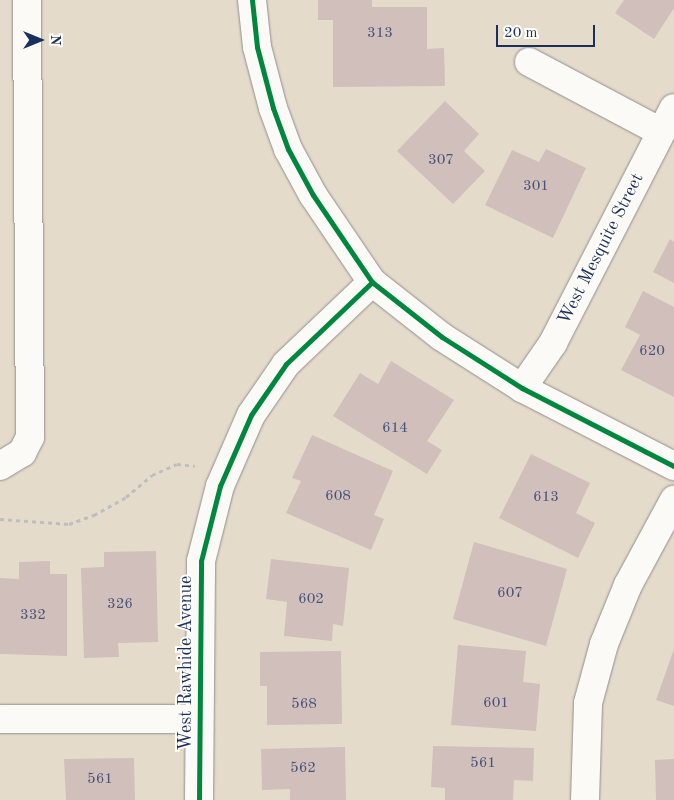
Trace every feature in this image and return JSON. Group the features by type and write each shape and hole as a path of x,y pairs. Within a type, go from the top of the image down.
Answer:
{"street":[{"path":"0,466 22,453 30,437 27,0"},
{"path":"252,0 257,47 273,108 288,149 313,195 372,282 442,337 522,388 674,466"},
{"path":"529,62 661,132"},
{"name":"West Mesquite Street","path":"522,388 553,343 674,108"},
{"name":"West Rawhide Avenue","path":"199,800 201,561 224,476 251,415 286,364 372,282"},
{"path":"585,800 588,703 604,644 628,585 674,500"},
{"path":"0,720 199,719"}],"path":[{"path":"0,519 69,524 94,515 126,497 152,475 176,464 197,467 224,476"}],"building":[{"path":"318,0 372,0 372,7 427,7 427,49 444,48 445,86 333,87 333,20 318,20"},
{"path":"624,0 674,0 674,8 654,39 615,13"},
{"path":"445,101 479,134 464,151 485,171 453,204 397,151"},
{"path":"546,149 586,168 553,238 485,205 512,150 539,162"},
{"path":"670,239 674,242 674,283 653,272"},
{"path":"643,291 674,307 674,397 621,370 640,335 625,327"},
{"path":"391,361 454,400 427,441 442,450 427,474 333,416 360,373 378,384"},
{"path":"312,435 393,471 374,515 384,519 371,550 286,513 301,481 292,478"},
{"path":"531,454 590,483 576,513 595,523 578,558 499,518"},
{"path":"474,542 567,569 546,646 453,619"},
{"path":"156,551 158,642 118,643 119,657 84,658 81,568 104,567 104,552"},
{"path":"271,559 349,568 343,626 333,624 332,641 284,636 287,602 266,599"},
{"path":"50,561 50,574 67,574 67,656 0,654 0,578 19,579 19,562"},
{"path":"458,645 526,651 523,682 540,684 536,731 451,725"},
{"path":"674,649 674,706 656,700"},
{"path":"341,651 342,724 267,725 267,686 260,686 260,652"},
{"path":"433,746 534,748 533,781 514,780 513,800 445,800 445,788 431,787"},
{"path":"345,747 346,800 290,800 290,789 262,790 261,749"},
{"path":"134,758 135,800 66,800 64,759"},
{"path":"674,759 674,800 656,800 655,760"}],"cycle path":[{"path":"252,0 257,47 273,108 288,149 313,195 372,282 442,337 522,388 674,466"},
{"path":"199,800 201,561 220,486 251,415 286,364 372,282"}]}
